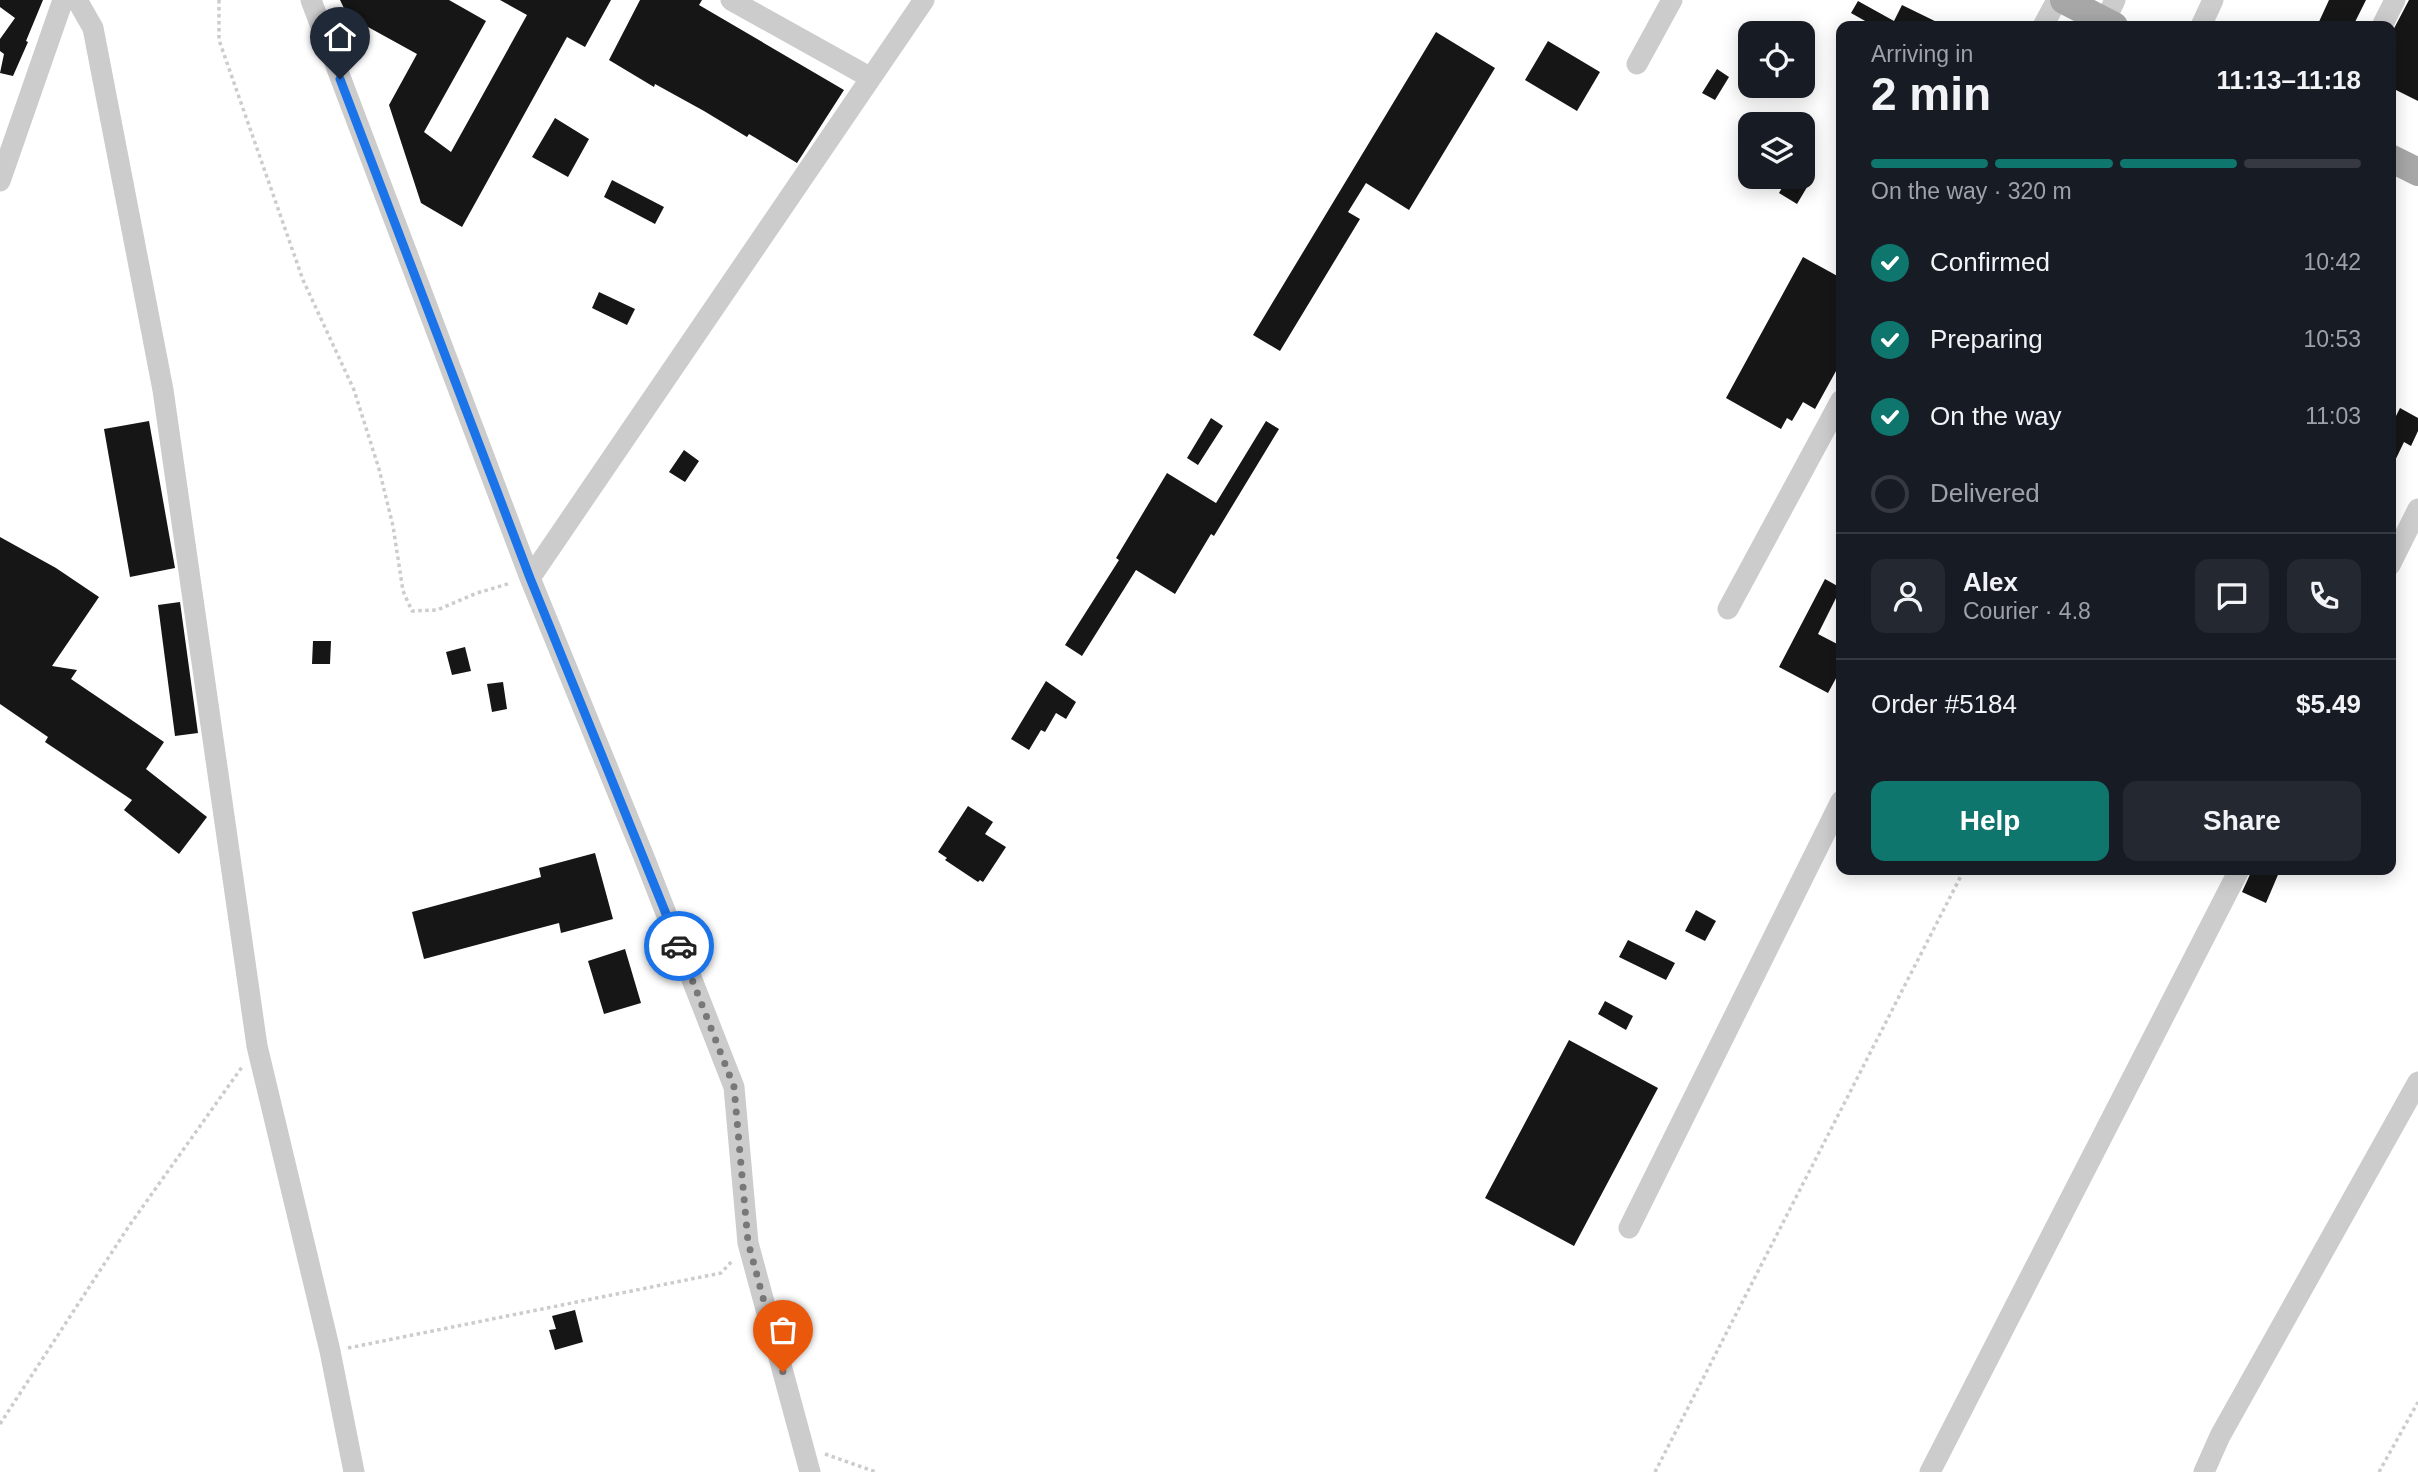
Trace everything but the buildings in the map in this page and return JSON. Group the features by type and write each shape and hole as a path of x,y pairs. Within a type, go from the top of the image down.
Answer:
{"main road":[{"path":"2064,0 2112,16"},
{"path":"2396,161 2418,172"}],"street":[{"path":"0,181 64,0"},
{"path":"77,0 93,28 163,390 257,1046 330,1351 354,1472"},
{"path":"311,0 530,578 734,1087 748,1242 810,1472"},
{"path":"732,0 871,78"},
{"path":"530,578 924,0"},
{"path":"1637,64 1672,0"},
{"path":"2046,21 2057,0"},
{"path":"2203,21 2213,0"},
{"path":"2384,21 2395,0"},
{"path":"1728,609 1836,409"},
{"path":"2396,553 2418,509"},
{"path":"1629,1228 1836,812"},
{"path":"1930,1472 2236,875"},
{"path":"2204,1472 2220,1436 2418,1082"}],"path":[{"path":"219,0 219,40 303,280 354,390 394,526 403,591 412,611 437,610 477,593 530,578"},
{"path":"1655,1472 1961,875"},
{"path":"0,1424 129,1226 257,1046"},
{"path":"330,1351 721,1273 748,1242"},
{"path":"2379,1472 2418,1402"},
{"path":"803,1447 876,1472"}],"way so far":[{"path":"679,946 734,1087 748,1242 783,1372"}],"route":[{"path":"340,79 530,578 679,946"}]}
